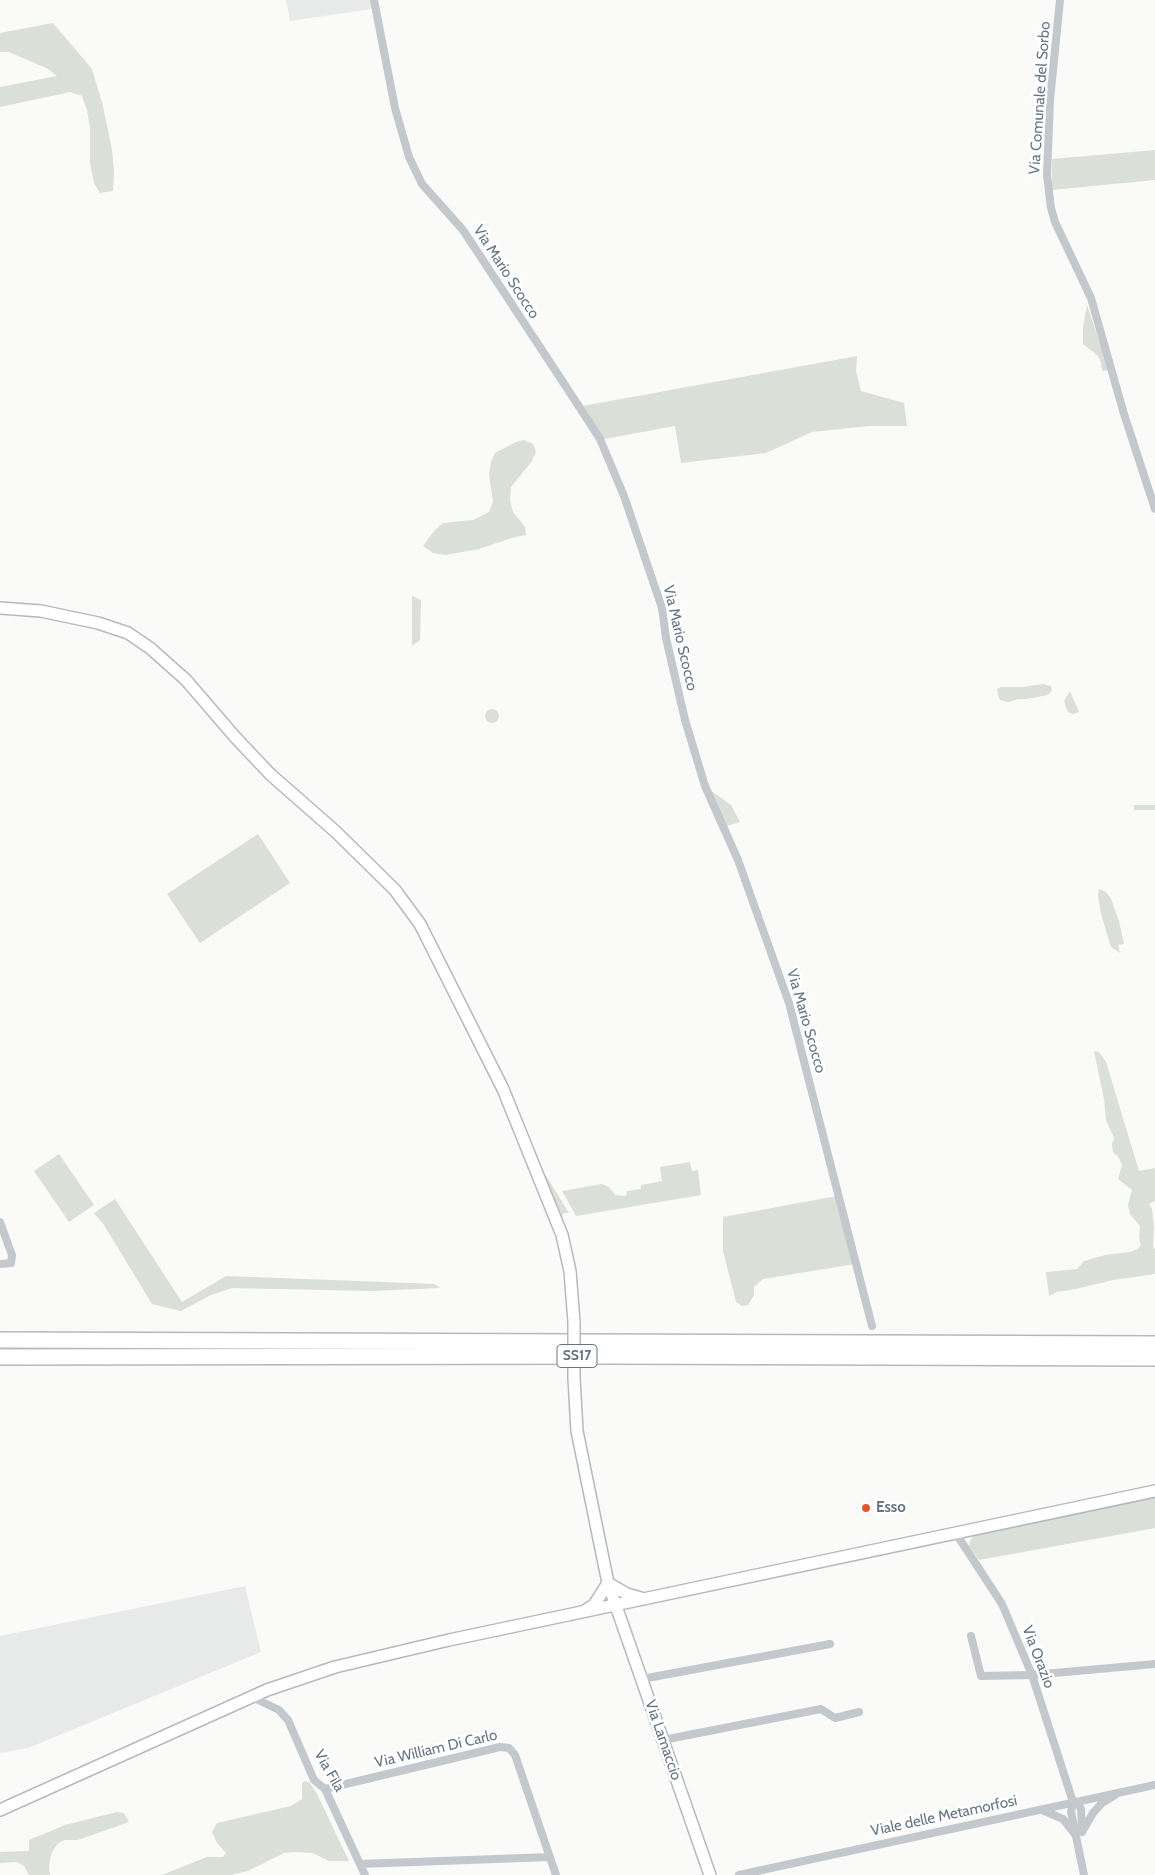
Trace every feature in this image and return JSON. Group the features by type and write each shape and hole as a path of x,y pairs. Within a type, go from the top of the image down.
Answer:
{"highway":[{"name":"SS17","path":"0,1340 1155,1344"},
{"name":"SS17","path":"0,1357 613,1356 1155,1358"}],"street":[{"name":"Via Mario Scocco","path":"374,0 395,108 409,157 422,184 463,230 600,439 612,463 662,608 666,638 685,720 705,786 738,860 789,1003 872,1326"},
{"name":"Via Comunale del Sorbo","path":"1060,0 1050,100 1047,175 1051,208 1055,222 1091,298 1124,414 1155,509"},
{"name":"Via Lamaccio","path":"0,608 41,611 98,623 128,633 150,648 186,680 270,774 336,832 395,890 420,924 503,1088 562,1235 570,1271 574,1322 574,1378 577,1432 608,1583 710,1875"},
{"path":"0,1222 12,1255 11,1263 0,1264"},
{"path":"0,1810 267,1690 335,1667 449,1640 1155,1490"},
{"name":"Via Orazio","path":"956,1532 1002,1604 1032,1675 1073,1802 1071,1812 1080,1835 1084,1875"},
{"path":"584,1612 594,1605 608,1583 627,1594 646,1599"},
{"path":"971,1636 981,1676 1032,1675 1155,1664"},
{"path":"642,1679 830,1644"},
{"name":"Via Fila","path":"252,1697 279,1710 288,1720 314,1780 325,1789 365,1875"},
{"path":"663,1740 821,1708 835,1718 859,1712"},
{"name":"Via William Di Carlo","path":"325,1789 500,1747 509,1748 515,1755 556,1875"},
{"name":"Viale delle Metamorfosi","path":"739,1875 1155,1785"},
{"path":"1080,1835 1093,1813 1102,1803 1122,1791"},
{"name":"Via Orazio","path":"1040,1809 1063,1819 1080,1835"},
{"path":"360,1864 550,1857"}],"shaded area":[{"path":"286,0 370,0 372,9 290,21"},
{"path":"53,23 92,69 103,106 112,150 113,191 100,193 94,183 90,163 90,128 82,96 70,92 0,107 0,87 57,76 48,69 9,52 0,52 0,33"},
{"path":"1155,150 1155,180 1052,190 1052,159"},
{"path":"1087,305 1109,370 1102,371 1098,356 1083,344 1083,327"},
{"path":"857,356 856,371 861,391 904,403 907,426 869,426 812,432 766,453 681,463 675,426 604,439 583,406"},
{"path":"524,440 533,444 536,452 532,461 511,487 510,501 513,512 525,527 526,535 479,549 445,555 433,553 423,546 443,523 473,520 489,512 493,502 489,474 495,453"},
{"path":"412,596 421,600 420,640 412,646"},
{"path":"1043,684 1051,686 1052,690 1048,695 1008,702 1000,700 998,695 997,689 1001,687 1023,687"},
{"path":"1070,691 1079,712 1073,714 1068,712 1064,701"},
{"path":"489,709 495,709 499,716 495,723 489,723 485,719 485,713"},
{"path":"710,790 731,805 740,822 727,826"},
{"path":"1134,805 1155,805 1155,810 1134,810"},
{"path":"258,834 290,883 200,943 167,894"},
{"path":"1099,889 1106,892 1111,899 1119,921 1124,944 1118,945 1120,953 1111,947 1101,914 1098,896"},
{"path":"1094,1051 1099,1052 1106,1062 1139,1171 1155,1168 1155,1201 1149,1204 1152,1209 1154,1227 1155,1274 1113,1280 1057,1292 1049,1296 1046,1272 1077,1269 1084,1261 1105,1255 1130,1252 1138,1249 1141,1245 1139,1238 1140,1226 1130,1214 1128,1205 1132,1190 1118,1179 1122,1165 1119,1158 1113,1152 1112,1144 1114,1138 1106,1120 1104,1099"},
{"path":"59,1154 94,1205 69,1222 34,1171"},
{"path":"690,1162 692,1171 698,1170 701,1195 576,1216 562,1191 602,1184 609,1187 615,1195 626,1196 627,1191 641,1189 641,1185 662,1181 660,1167"},
{"path":"534,1163 540,1166 569,1213 564,1213 561,1218"},
{"path":"837,1196 855,1264 763,1279 754,1287 754,1295 748,1305 742,1306 736,1302 723,1251 723,1217"},
{"path":"115,1199 182,1302 226,1276 435,1284 440,1288 372,1291 232,1288 211,1295 181,1311 152,1304 104,1225 94,1213"},
{"path":"1155,1495 1155,1528 979,1560 969,1546 974,1534"},
{"path":"245,1586 261,1652 28,1748 0,1753 0,1636"},
{"path":"305,1781 310,1783 317,1794 349,1861 329,1861 313,1853 295,1852 284,1853 248,1871 231,1875 162,1875 207,1857 223,1857 226,1853 217,1843 212,1832 217,1823 291,1806 302,1799 302,1783"},
{"path":"117,1812 124,1813 129,1822 78,1840 65,1840 58,1843 51,1854 50,1875 29,1875 24,1866 17,1862 0,1863 0,1852 29,1851 29,1840 65,1825"}],"place":[{"name":"Esso","path":"866,1508"}]}
